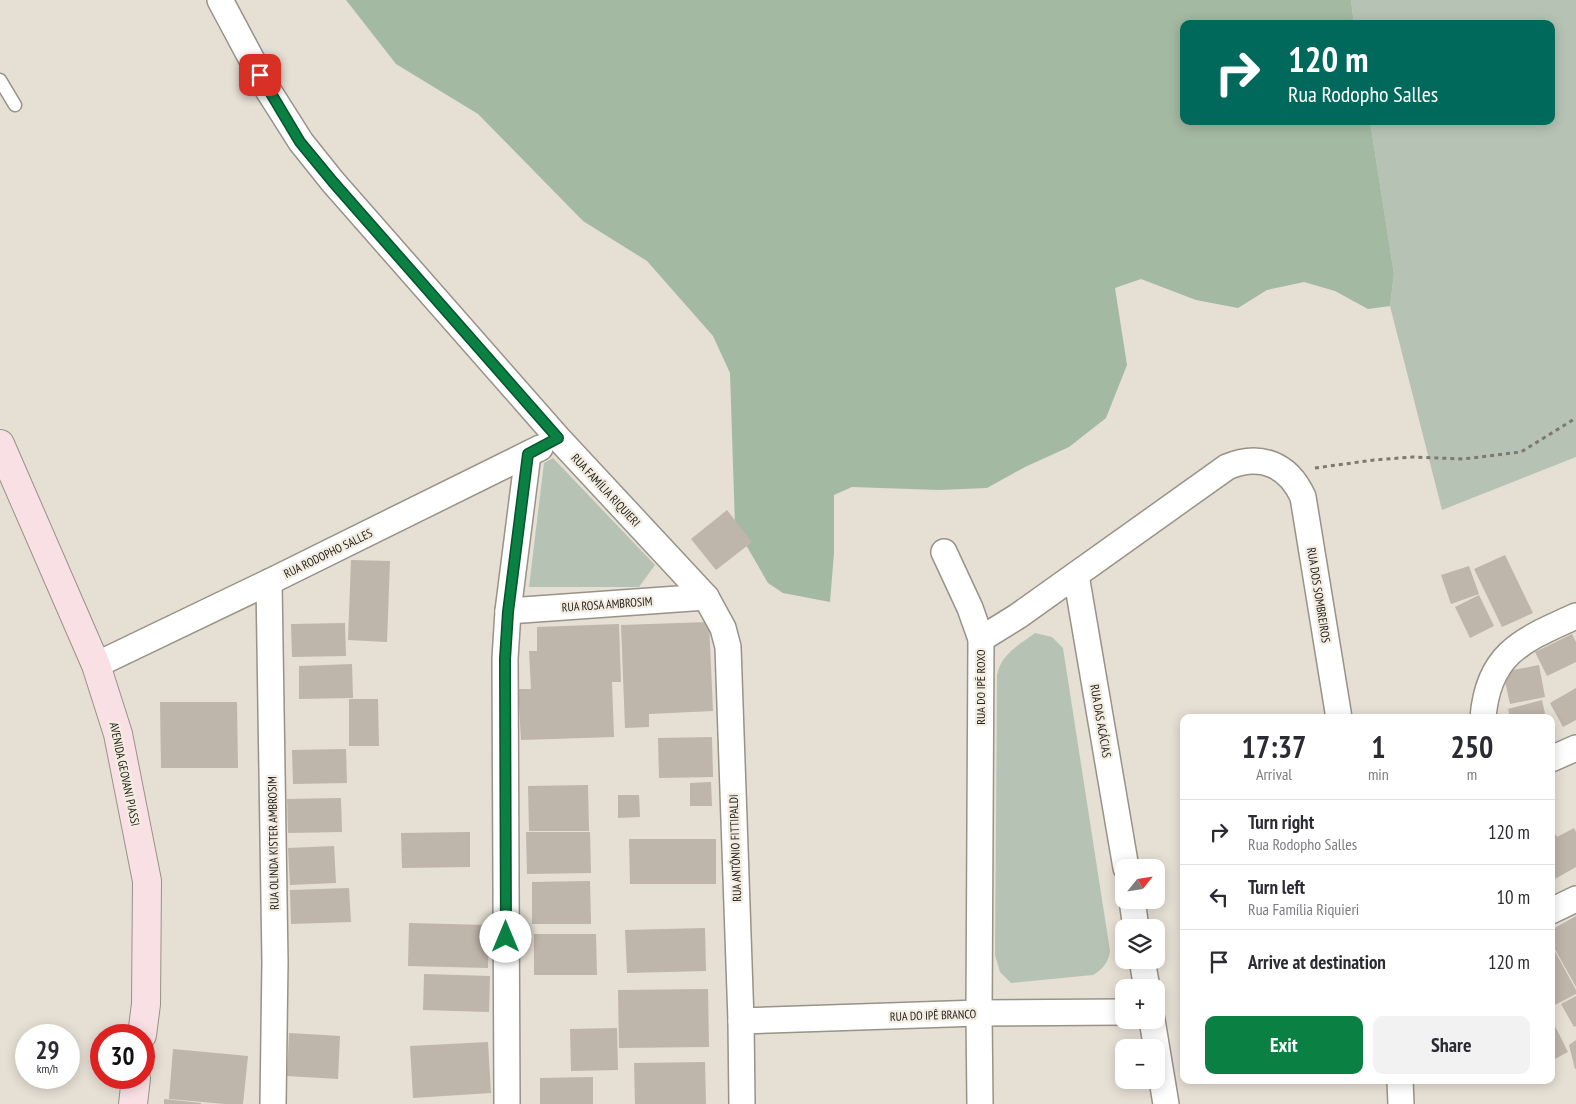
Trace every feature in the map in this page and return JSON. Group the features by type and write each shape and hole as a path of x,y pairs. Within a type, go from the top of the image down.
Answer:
{"main road":[{"name":"AVENIDA GEOVANI PIASSI","path":"0,444 96,665 118,734 147,881 146,1004 143,1024"},
{"path":"133,1104 135,1089"}],"street":[{"name":"RUA FAMÍLIA RIQUIERI","path":"220,0 268,90 300,142 558,438 706,598"},
{"name":"RUA RODOPHO SALLES","path":"96,665 269,582 558,438"},
{"path":"506,1104 505,659 508,612 528,454"},
{"name":"RUA DO IPÊ ROXO","path":"980,1104 981,639 1018,616 1232,465 1248,461 1260,461 1281,469 1290,477"},
{"name":"RUA DOS SOMBREIROS","path":"1290,477 1298,486 1303,497 1338,714"},
{"path":"944,552 970,608 981,639"},
{"name":"RUA DAS ACÁCIAS","path":"1076,575 1124,859"},
{"name":"RUA OLINDA KISTER AMBROSIM","path":"269,582 275,962 273,1104"},
{"name":"RUA ROSA AMBROSIM","path":"508,612 706,598"},
{"name":"RUA ANTÔNIO FITTIPALDI","path":"706,598 724,628 728,647 742,1021 742,1104"},
{"path":"1484,714 1491,678 1499,663 1514,648 1576,616"},
{"path":"1555,757 1576,748"},
{"path":"1555,909 1576,899"},
{"name":"RUA DO IPÊ BRANCO","path":"742,1021 979,1013 1115,1012"},
{"path":"1154,1029 1166,1104"},
{"path":"1400,1084 1402,1104"}],"lane":[{"path":"0,80 15,105"}],"path":[{"path":"1290,477 1314,468 1374,460 1412,457 1463,459 1521,452 1576,418"}],"green space":[{"path":"346,0 1351,0 1354,20 1180,20 1180,125 1371,125 1394,274 1390,306 1368,309 1335,291 1304,282 1267,290 1238,308 1196,300 1141,279 1115,288 1127,365 1106,418 1069,447 1025,467 987,488 939,490 852,487 834,495 834,553 830,602 783,593 768,583 735,526 730,373 713,336 647,261 583,221 478,114 396,64"},
{"path":"1351,0 1576,0 1576,457 1442,510 1390,306 1394,274 1371,125 1555,125 1555,20 1354,20"},
{"path":"553,458 655,565 639,587 529,587 544,463"},
{"path":"1035,633 1052,637 1063,648 1110,951 1104,965 1093,975 1011,983 1000,972 995,955 997,675 1002,661 1017,646"}],"building":[{"path":"727,510 752,542 716,570 691,539"},
{"path":"1505,555 1533,613 1502,627 1474,569"},
{"path":"351,560 390,561 387,642 348,640"},
{"path":"1469,566 1479,594 1451,604 1441,575"},
{"path":"1479,595 1494,626 1470,638 1455,607"},
{"path":"709,622 713,711 649,714 649,727 625,728 621,625"},
{"path":"345,623 346,656 292,657 291,624"},
{"path":"619,624 621,682 612,682 614,737 521,740 518,689 531,689 529,651 537,651 537,627"},
{"path":"1572,634 1576,642 1576,662 1547,676 1535,652"},
{"path":"352,664 353,698 299,699 299,666"},
{"path":"1539,665 1545,697 1510,704 1503,672"},
{"path":"1576,688 1576,720 1563,727 1550,703"},
{"path":"349,699 378,699 379,746 349,746"},
{"path":"1542,700 1545,714 1509,714 1508,709"},
{"path":"160,702 237,702 238,768 161,768"},
{"path":"712,737 713,777 659,778 658,738"},
{"path":"346,749 347,783 293,784 292,750"},
{"path":"711,782 712,806 690,806 690,783"},
{"path":"588,785 589,831 529,831 528,786"},
{"path":"618,795 639,795 640,817 618,818"},
{"path":"341,798 342,832 288,833 287,799"},
{"path":"1574,828 1576,832 1576,867 1555,879 1555,834 1557,837"},
{"path":"470,832 470,867 402,868 401,833"},
{"path":"526,832 590,832 591,873 527,874"},
{"path":"629,839 716,839 716,884 630,884"},
{"path":"334,846 336,883 290,885 288,848"},
{"path":"590,881 591,924 532,924 532,882"},
{"path":"349,888 351,922 291,924 290,890"},
{"path":"1576,916 1576,987 1555,949 1555,928"},
{"path":"409,923 489,925 488,968 408,966"},
{"path":"705,928 706,971 627,973 625,930"},
{"path":"534,934 596,934 597,975 534,975"},
{"path":"1555,951 1576,990 1576,994 1555,1005"},
{"path":"424,974 490,976 489,1012 423,1010"},
{"path":"708,989 709,1047 619,1048 618,990"},
{"path":"1576,996 1576,1026 1574,1027 1561,1004"},
{"path":"1555,1026 1568,1052 1555,1059"},
{"path":"617,1028 618,1070 571,1071 570,1029"},
{"path":"289,1033 340,1036 338,1079 287,1076"},
{"path":"1576,1040 1576,1069 1575,1069 1569,1045"},
{"path":"488,1042 491,1093 413,1098 410,1046"},
{"path":"173,1049 248,1056 243,1104 169,1099"},
{"path":"705,1062 706,1104 635,1104 634,1063"},
{"path":"593,1077 593,1104 540,1104 540,1078"},
{"path":"164,1099 201,1103 201,1104 164,1104"}],"route":[{"path":"260,75 300,142 558,438 528,454 508,612 505,659 506,937"}]}
